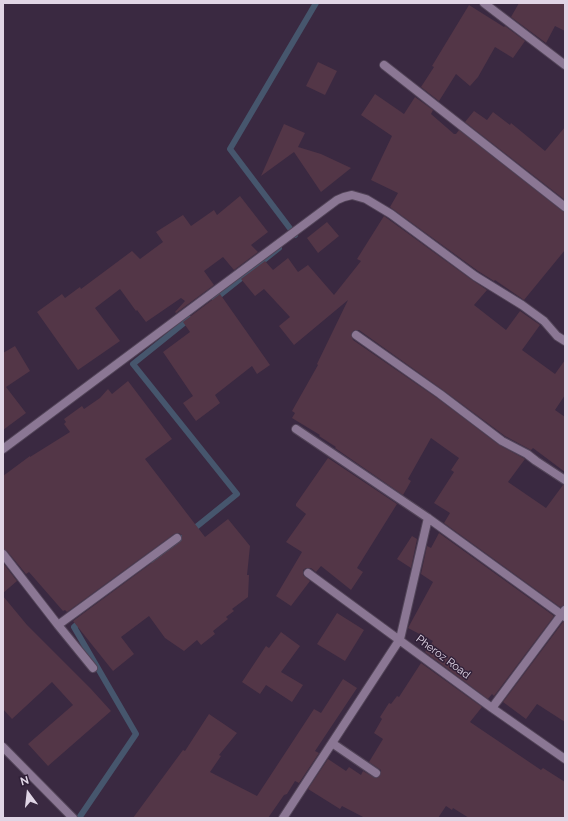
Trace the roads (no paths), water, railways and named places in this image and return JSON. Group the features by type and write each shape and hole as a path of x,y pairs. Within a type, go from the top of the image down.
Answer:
{"street":[{"path":"484,3 565,65"},
{"path":"384,65 565,207"},
{"path":"3,449 337,200 352,195 366,200 391,214 475,276 522,305 544,321 558,336 565,341"},
{"path":"356,335 440,394 502,441 527,454 565,480"},
{"path":"296,429 428,518 564,614 492,708"},
{"path":"284,818 400,639 428,518"},
{"path":"58,625 177,538"},
{"path":"3,554 93,668"},
{"name":"Pheroz Road","path":"308,573 400,639 492,708 565,759"},
{"path":"332,743 376,773"},
{"path":"3,747 73,818"}],"waterway":[{"path":"295,235 230,149 316,3"},
{"path":"215,299 279,248"},
{"path":"154,561 237,494 133,364 189,319"},
{"path":"79,818 136,734 74,627 82,620"}]}
